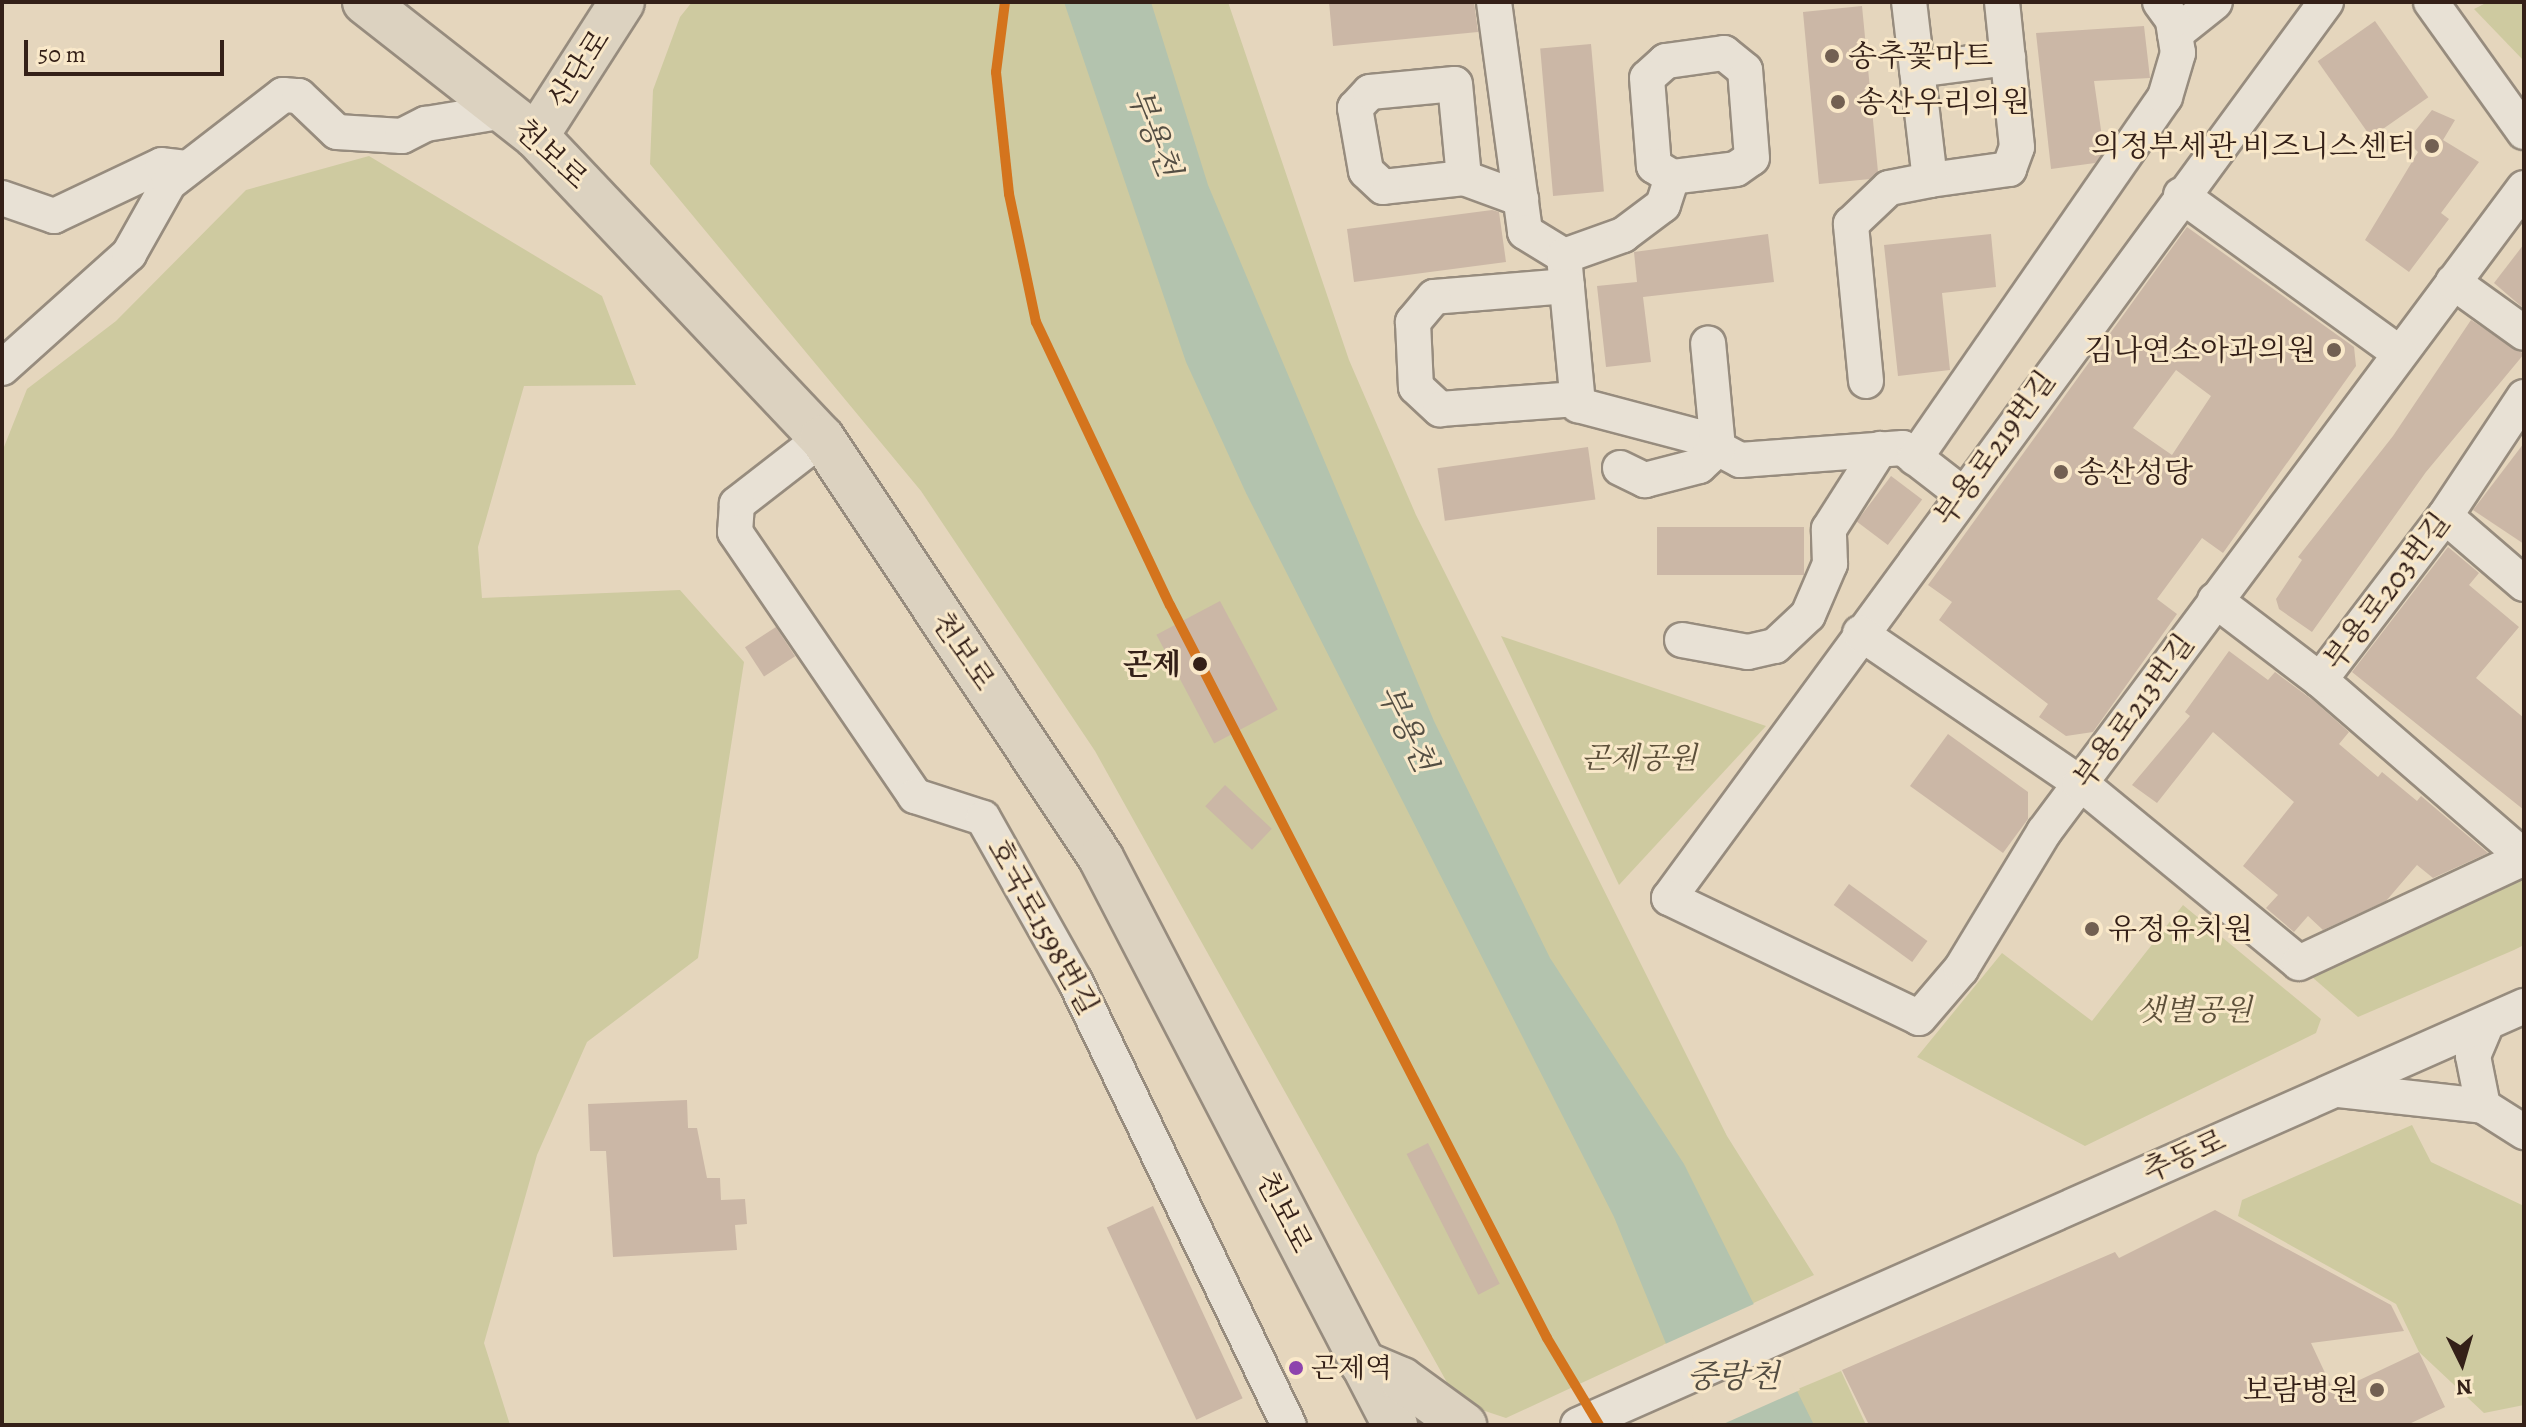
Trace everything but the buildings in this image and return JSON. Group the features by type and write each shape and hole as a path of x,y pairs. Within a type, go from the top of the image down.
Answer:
{"main road":[{"name":"천보로","path":"365,2 520,123 822,438 1101,858 1395,1425"},
{"name":"산단로","path":"520,123 622,2"},
{"path":"1362,1363 1402,1380 1464,1425"}],"street":[{"path":"1494,2 1525,232 1565,271 1578,405 1695,436 1740,460 1903,448 1961,493"},
{"path":"1909,2 1930,180"},
{"path":"1866,381 1851,224 1889,188 2009,169 2017,147 2002,2"},
{"path":"1915,458 2165,97 2178,53 2175,34 2160,2"},
{"path":"2175,34 2215,2"},
{"name":"부용로219번길","path":"1669,898 1961,493 2326,2"},
{"path":"2431,2 2524,132"},
{"path":"1917,70 2008,58"},
{"path":"2,368 129,254 169,183 283,95 299,96 337,132 402,136 426,124 520,123"},
{"path":"2,198 54,216 162,165 186,168"},
{"path":"1577,399 1440,409 1416,387 1413,322 1434,297 1565,271 1623,235 1663,205 1672,177"},
{"path":"1464,178 1521,199"},
{"name":"부용로213번길","path":"1669,898 1919,1018 1961,969 2080,783 2524,188"},
{"path":"2181,195 2399,353"},
{"path":"2453,282 2524,333"},
{"path":"1708,343 1718,448"},
{"name":"부용로203번길","path":"2524,397 2445,516 2320,680 2524,858"},
{"name":"호국로1598번길","path":"822,438 737,504 735,532 915,796 983,818 1082,995 1289,1425"},
{"path":"1620,468 1645,480 1699,466 1718,448"},
{"path":"1682,640 1748,652 1775,646 1797,625 1830,564 1829,529 1880,449"},
{"path":"2445,516 2524,584"},
{"path":"2215,600 2320,680"},
{"path":"1860,633 2080,783 2299,963 2524,858"},
{"name":"추동로","path":"1578,1425 2524,1006"},
{"path":"2483,1106 2473,1056 2487,1023"},
{"path":"2335,1089 2483,1106 2524,1132"}],"green space":[{"path":"692,2 1228,2 1349,360 1416,515 1727,1136 1814,1275 1506,1418 1473,1407 1449,1386 1095,751 921,491 650,164 653,90 680,17"},
{"path":"2488,2 2524,2 2524,61 2474,9"},
{"path":"369,156 602,296 636,385 524,386 478,547 482,598 680,590 744,662 698,958 587,1042 537,1155 484,1343 510,1425 2,1425 2,452 27,389 116,321 246,190"},
{"name":"곤제공원","path":"1501,636 1766,726 1619,885"},
{"path":"2524,873 2524,945 2514,950 2358,1017 2304,970"},
{"name":"샛별공원","path":"2183,905 2321,1019 2316,1033 2085,1146 1917,1057 2002,953 2092,1021"},
{"path":"2412,1125 2431,1162 2524,1206 2524,1405 2484,1413 2419,1352 2396,1304 2238,1216 2242,1200"},
{"path":"1841,1371 1866,1425 1711,1425"}],"water":[{"name":"중랑천","path":"1064,2 1151,2 1208,185 1434,721 1550,958 1684,1164 1814,1425 1699,1424 1614,1217 1246,493 1186,362"}],"pier":[{"path":"1756,1303 1800,1390 1721,1425 1696,1425 1663,1345"}],"transit line":[{"path":"1005,2 996,72 1009,194 1036,322 1170,605 1547,1338 1599,1425"}],"place":[{"name":"송추꽃마트","path":"1832,56"},
{"name":"송산우리의원","path":"1838,102"},
{"name":"의정부세관 비즈니스센터","path":"2432,146"},
{"name":"김나연소아과의원","path":"2334,350"},
{"name":"송산성당","path":"2061,472"},
{"name":"곤제","path":"1200,664"},
{"name":"유정유치원","path":"2092,929"},
{"name":"곤제역","path":"1296,1368"},
{"name":"보람병원","path":"2377,1390"}],"water label":[{"name":"부용천","path":"1154,132"},
{"name":"부용천","path":"1407,728"}]}
